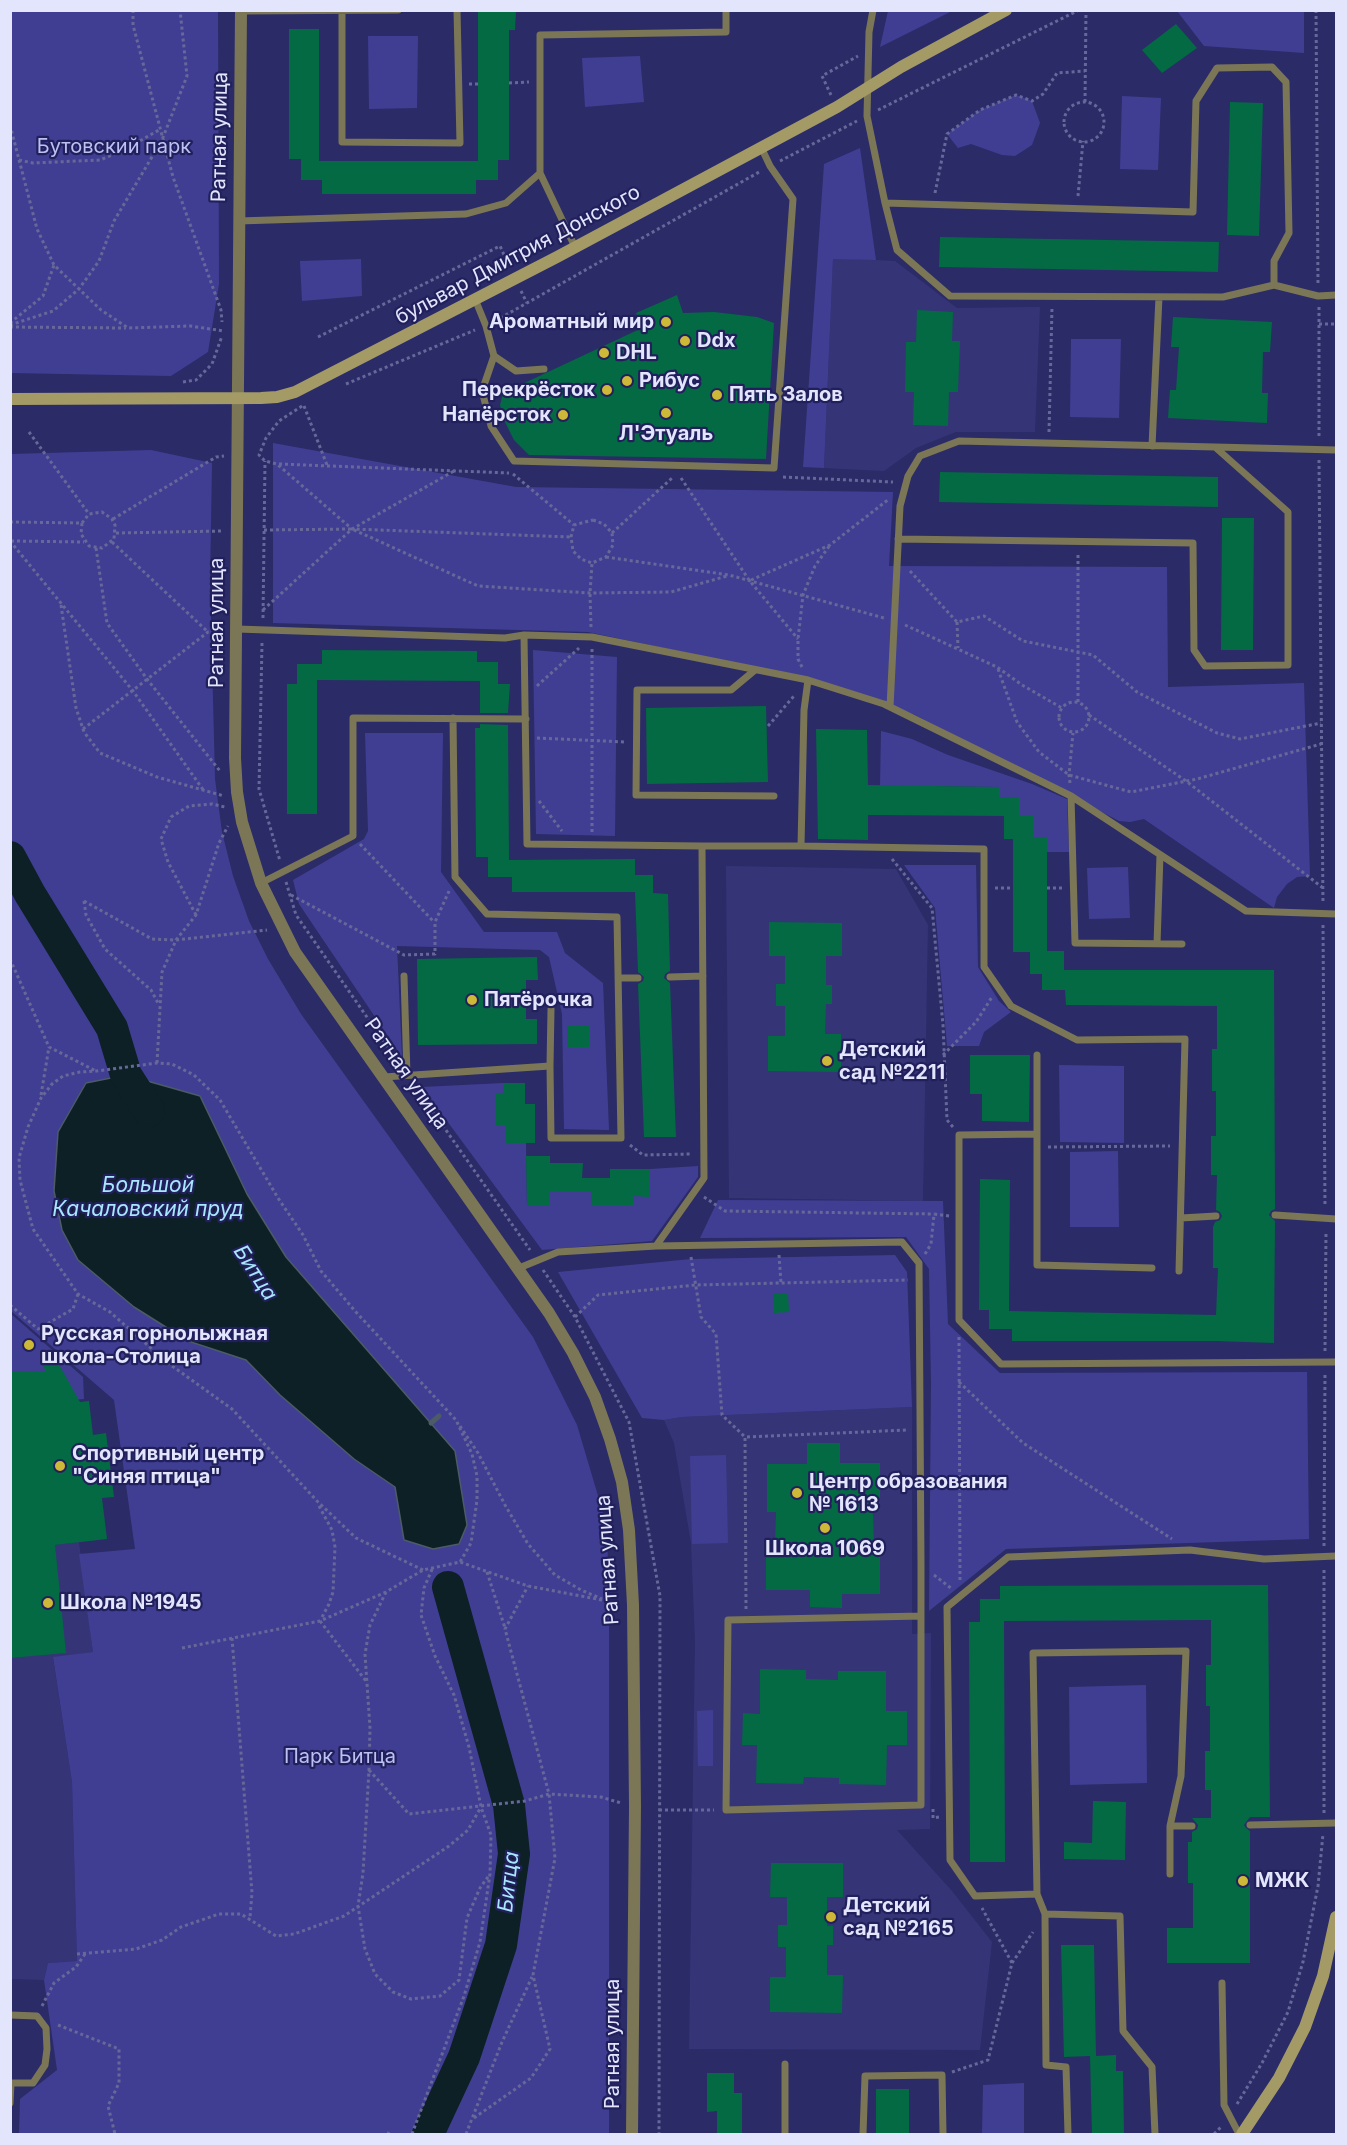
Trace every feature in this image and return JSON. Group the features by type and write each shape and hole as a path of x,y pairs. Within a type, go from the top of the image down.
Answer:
{"street":[{"name":"бульвар Дмитрия Донского","path":"10,399 238,398 277,397 295,392 515,279 837,107 901,67 1006,10"},
{"name":"Ратная улица","path":"241,11 238,398 231,630 237,792 250,852 261,883 295,952 519,1268 573,1353 595,1397 610,1439 622,1482 629,1530 633,1605 635,1806 632,2134"},
{"path":"1240,2134 1279,2078 1305,2027 1323,1976 1336,1917"}],"lane":[{"path":"241,11 398,10"},
{"path":"342,11 342,142 460,142 457,10"},
{"path":"575,247 540,172 540,35 726,32 726,10"},
{"path":"873,10 868,50 867,116 897,250 950,296 1223,297 1274,285 1318,296 1336,295"},
{"path":"885,203 1193,212 1196,101 1217,68 1272,67 1286,82 1289,232 1274,261 1274,285"},
{"path":"475,300 486,326 494,356 482,391 491,426 514,461 774,468 793,199 761,147"},
{"path":"238,221 466,214 506,203 540,172"},
{"path":"1152,446 1159,297"},
{"path":"494,356 516,371 544,369"},
{"path":"890,707 900,506 908,476 920,456 959,441 1336,450"},
{"path":"898,539 1193,543 1194,650 1205,666 1288,665 1288,512 1215,447"},
{"path":"231,630 505,638 524,635 592,636 808,680 890,707 1071,796 1246,911 1336,914"},
{"path":"524,635 527,844 984,849 984,967 1011,1006 1077,1040 1185,1039 1179,1271"},
{"path":"754,669 731,690 637,690 636,795 774,796"},
{"path":"801,846 804,710 808,680"},
{"path":"261,883 352,836 353,718 526,719"},
{"path":"453,718 455,877 487,914 617,917 621,1138 551,1138 551,1009"},
{"path":"1071,796 1075,943 1182,944"},
{"path":"656,1246 704,1178 702,846"},
{"path":"1157,944 1160,855"},
{"path":"404,976 407,1075"},
{"path":"670,977 703,976"},
{"path":"618,978 638,978"},
{"path":"1037,1055 1037,1265 1152,1268"},
{"path":"384,1077 550,1066"},
{"path":"1037,1134 959,1135 958,1320 1001,1364 1336,1362"},
{"path":"1275,1215 1336,1219"},
{"path":"1181,1218 1216,1216"},
{"path":"519,1268 558,1252 656,1246 902,1242 919,1263 921,1564 921,1617 921,1805 726,1810 728,1620 921,1617"},
{"path":"1037,1894 975,1896 950,1860 947,1607 1008,1557 1190,1550 1264,1559 1336,1556"},
{"path":"1068,2134 1066,2067 1046,2065 1046,1914 1037,1894 1033,1653 1186,1651 1181,1776 1170,1826 1170,1874"},
{"path":"1250,1824 1336,1823"},
{"path":"1170,1826 1192,1826"},
{"path":"1046,1914 1120,1916 1123,2031 1152,2067 1155,2134"},
{"path":"1222,1983 1224,2105 1240,2134"},
{"path":"10,2015 37,2016 46,2028 47,2049 45,2066 33,2083 11,2083 10,2103"},
{"path":"785,2064 785,2134"},
{"path":"863,2134 864,2076 942,2075 943,2134"}],"path":[{"path":"133,10 134,25 172,177 221,310 223,331 212,364 196,380 182,382"},
{"path":"10,325 52,311 79,289 99,261 114,221 162,140 187,76 180,10"},
{"path":"339,387 486,326 771,166 1079,10"},
{"path":"1085,102 1086,10"},
{"path":"1214,2134 1230,2116 1262,2063 1288,2012 1305,1951 1318,1886 1324,1823 1326,1219 1316,10"},
{"path":"837,107 822,76 868,50"},
{"path":"932,205 947,134 980,110 1016,95 1032,101 1043,94 1058,73 1085,71"},
{"path":"509,83 540,81"},
{"path":"1085,102 1095,105 1100,110 1104,121 1098,135 1089,141 1077,140 1068,134 1064,120 1073,105 1085,102"},
{"path":"10,125 37,229 54,265 101,310 128,328"},
{"path":"18,160 33,163 100,160 124,150 159,129"},
{"path":"1077,208 1083,141"},
{"path":"318,337 500,246 527,303"},
{"path":"10,325 43,296 54,265"},
{"path":"1049,443 1052,296"},
{"path":"1319,324 1336,324"},
{"path":"10,325 128,328 190,326 238,333"},
{"path":"312,401 279,422 266,438 259,455 265,461 277,464 352,529 478,586 590,593 671,592 729,575"},
{"path":"304,406 327,465"},
{"path":"29,432 89,514"},
{"path":"112,519 216,457"},
{"path":"265,461 259,789 296,915 575,1317 629,1422 660,1596 659,2134"},
{"path":"263,610 352,529 456,470"},
{"path":"512,473 574,525"},
{"path":"612,533 678,473 749,580 798,639"},
{"path":"781,477 899,482"},
{"path":"749,580 830,545 895,495"},
{"path":"10,541 84,542 96,548 102,548 112,542 116,533 116,525 112,519 102,513 89,514 82,523 81,534 84,542"},
{"path":"574,525 593,520 604,524 612,533 613,545 606,557"},
{"path":"10,522 82,523"},
{"path":"574,525 571,537 573,551 581,560 592,562 606,557 729,575 894,621 997,667 1022,685 1062,708"},
{"path":"264,530 352,529 571,537"},
{"path":"116,533 223,531"},
{"path":"10,541 133,691 204,791"},
{"path":"1078,541 1078,702"},
{"path":"112,542 208,632"},
{"path":"768,726 808,680 798,659 803,595 815,566 830,545"},
{"path":"96,548 107,623 147,679 219,771"},
{"path":"898,558 957,622 958,648"},
{"path":"592,562 590,593 592,845"},
{"path":"61,603 76,708 83,729 100,753 157,777 227,796"},
{"path":"957,622 984,616 1023,640 1093,655 1137,692 1217,733 1240,739 1321,723"},
{"path":"83,729 208,632 231,630"},
{"path":"525,697 592,636"},
{"path":"997,667 1017,722 1039,752 1069,775 1131,792 1186,781 1322,744"},
{"path":"1089,715 1087,725 1079,731 1073,732 1060,724 1062,708 1067,703 1078,702 1084,706 1089,715 1186,781 1323,888"},
{"path":"1071,796 1069,775 1073,732"},
{"path":"526,737 636,744"},
{"path":"526,785 572,845"},
{"path":"196,915 168,862 161,839 171,817 189,806 212,804 229,807"},
{"path":"157,1063 162,972 176,940 196,915 219,843 232,818"},
{"path":"352,836 435,922"},
{"path":"884,848 932,908 943,1025 947,1120 959,1135"},
{"path":"289,894 404,955 435,954 435,922 455,877"},
{"path":"984,888 1013,888"},
{"path":"160,1005 151,990 105,949 86,915 84,901 152,939 176,940 267,930"},
{"path":"10,959 49,1047 41,1098"},
{"path":"943,1055 976,1022 998,988"},
{"path":"49,1047 97,1071"},
{"path":"423,1570 356,1538 317,1501 232,1409 168,1363 110,1312 78,1294 33,1229 20,1180 19,1158 28,1127 41,1098 52,1084 63,1076 80,1072 157,1063 172,1064 194,1075 220,1100 303,1235 321,1271 456,1420 478,1453 528,1544 542,1561 567,1583 609,1602"},
{"path":"621,1138 643,1155 704,1154"},
{"path":"1037,1148 1183,1146"},
{"path":"694,1192 724,1211 959,1216"},
{"path":"931,1244 934,1214"},
{"path":"778,1244 781,1283"},
{"path":"689,1246 701,1317 716,1334 722,1415 745,1437 746,1620"},
{"path":"575,1317 598,1295 695,1285 919,1280"},
{"path":"10,1305 38,1329 74,1308 78,1294"},
{"path":"958,1320 961,1596"},
{"path":"959,1382 1023,1443 1190,1550"},
{"path":"456,1420 472,1454 477,1476 477,1500 471,1543 460,1562"},
{"path":"745,1437 920,1429"},
{"path":"317,1501 332,1530 334,1547 333,1592 320,1621"},
{"path":"182,1648 320,1621 386,1592 423,1570 460,1562 528,1586 620,1604"},
{"path":"921,1564 961,1596"},
{"path":"412,2134 464,1996 480,1942 490,1874 491,1835 481,1807 469,1747 454,1695 435,1656 420,1615 424,1588 433,1567"},
{"path":"466,2134 502,2042 533,1976 555,1858 549,1794 505,1629 487,1572"},
{"path":"505,1629 528,1586"},
{"path":"386,1592 370,1625 365,1654 369,1770 363,1873 358,1905 364,1949 375,1974 393,1992 411,1999 440,1996 459,1980 467,1918 480,1888 490,1874"},
{"path":"320,1621 367,1682"},
{"path":"232,1638 252,1893 250,1918"},
{"path":"369,1770 409,1814 525,1801 549,1794 602,1797 621,1803"},
{"path":"77,1954 136,1949 162,1940 181,1927 219,1914 241,1914 276,1936 294,1934 344,1916 449,1846 468,1830 481,1807"},
{"path":"659,1810 716,1810"},
{"path":"975,1896 1012,1963"},
{"path":"942,2075 988,2060 1012,1963 1046,1914"},
{"path":"85,1954 76,1967 54,1983 37,2016 119,2049 119,2083 108,2106 115,2134"},
{"path":"474,2118 531,2078 550,2049 533,1976"}],"shaded area":[{"path":"833,258 895,261 957,308 1040,307 1035,432 956,432 916,448 884,471 824,468"},
{"name":"Детский сад №2211","path":"726,866 896,869 928,925 923,1201 729,1198"},
{"path":"912,1407 912,1634 931,1633 930,1829 897,1830 952,1891 992,1942 980,2050 689,2049 695,1641 691,1543 674,1443 664,1420 682,1417"},
{"path":"79,1542 93,1652 53,1658 72,1782 77,1961 48,1963 44,1980 11,1979 11,1550"}],"green space":[{"path":"888,10 952,11 880,47"},
{"name":"Бутовский парк","path":"10,11 218,11 219,284 208,352 171,376 11,373"},
{"path":"1177,11 1304,11 1304,53 1204,46"},
{"path":"368,36 418,36 417,108 369,109"},
{"path":"640,56 644,102 585,107 582,58"},
{"path":"1016,95 1032,101 1040,123 1032,145 1015,156 1002,155 971,144 958,148 947,134 980,110"},
{"path":"1122,96 1161,98 1158,170 1120,169"},
{"path":"860,148 876,260 833,259 824,468 803,467 824,164"},
{"path":"361,259 362,296 302,301 300,261"},
{"path":"1071,339 1121,339 1119,418 1070,417"},
{"path":"273,443 516,487 893,492 889,566 1167,567 1168,687 1304,683 1310,876 1297,877 1287,884 1277,897 1274,908 1144,819 1130,822 1119,821 915,715 816,680 588,632 273,623"},
{"name":"Парк Битца","path":"151,450 212,463 210,582 215,779 222,832 233,876 249,921 268,959 301,1014 533,1337 577,1425 607,1526 609,2134 19,2134 20,2099 57,2070 44,1980 48,1963 77,1961 72,1782 53,1657 93,1652 79,1554 135,1549 114,1400 11,1311 11,454"},
{"path":"533,650 617,657 615,836 536,834"},
{"path":"881,731 912,739 948,755 1032,784 1067,799 1069,852 1047,852 1047,837 1033,837 1033,816 1019,816 1019,797 999,797 999,787 880,786"},
{"path":"365,733 443,733 441,872 484,932 557,932 565,953 603,983 609,1130 564,1129 562,1014 549,957 540,950 397,946 402,1057 299,904 293,880 364,839 368,831"},
{"path":"904,865 976,865 978,967 999,1001 1011,1012 984,1032 979,1046 947,1046 935,908"},
{"path":"1128,867 1130,918 1089,919 1087,868"},
{"path":"1059,1065 1124,1066 1124,1143 1060,1142"},
{"path":"503,1083 503,1093 496,1093 496,1125 506,1125 507,1143 526,1143 527,1206 550,1206 550,1192 567,1192 567,1184 591,1184 591,1205 633,1205 633,1196 650,1196 650,1169 698,1166 698,1177 652,1241 542,1250 422,1087"},
{"path":"1118,1151 1119,1227 1070,1227 1070,1152"},
{"path":"718,1200 943,1201 948,1324 1000,1373 1307,1372 1309,1539 1006,1549 929,1611 931,1384 929,1269 906,1237 700,1238"},
{"path":"895,1255 907,1272 912,1407 682,1417 664,1420 642,1418 558,1272 691,1259"},
{"name":"Русская горнолыжная школа-Столица","path":"10,1313 83,1377 84,1399 11,1406"},
{"path":"726,1455 728,1543 692,1544 690,1456"},
{"path":"1146,1685 1147,1783 1070,1785 1069,1687"},
{"path":"713,1710 713,1766 698,1766 697,1711"},
{"path":"1024,2083 1024,2133 982,2134 983,2085"}],"water":[{"name":"Большой Качаловский пруд","path":"126,1075 200,1096 247,1194 286,1257 455,1451 467,1525 459,1544 433,1549 404,1540 395,1487 354,1459 280,1395 246,1360 188,1341 134,1307 78,1260 62,1230 54,1191 58,1132 86,1083"}],"building":[{"path":"478,10 516,10 515,30 509,30 509,160 498,160 498,180 476,180 476,194 322,194 322,180 301,180 301,159 289,159 289,29 319,29 319,161 478,161"},
{"path":"1176,24 1197,48 1162,73 1142,50"},
{"path":"1230,102 1263,103 1259,236 1227,235"},
{"path":"940,237 1219,242 1218,272 939,267"},
{"path":"677,295 683,313 714,312 757,317 774,323 766,459 529,455 514,440 503,418 500,405 503,393 642,328 636,313"},
{"path":"917,310 953,312 952,341 960,341 958,392 949,392 948,426 913,425 914,392 905,392 906,342 916,342"},
{"path":"1173,317 1272,322 1270,352 1263,352 1262,393 1268,393 1267,423 1168,418 1170,390 1176,390 1179,347 1171,347"},
{"path":"940,472 1218,477 1218,507 939,502"},
{"path":"1222,518 1254,518 1253,650 1221,650"},
{"path":"322,650 477,651 477,662 498,662 498,684 510,684 508,713 480,713 480,681 317,680 317,814 287,814 287,684 297,684 297,664 322,664"},
{"path":"766,706 768,782 647,784 646,708"},
{"path":"480,724 508,725 509,860 635,859 635,875 653,875 653,893 668,894 670,971 665,974 664,978 670,983 676,1137 644,1137 638,984 643,981 644,977 638,972 635,892 512,892 512,877 488,877 488,857 476,857 475,728 480,728"},
{"path":"816,729 867,730 868,785 999,787 999,797 1019,797 1019,816 1033,816 1033,837 1047,837 1047,951 1064,951 1064,970 1274,970 1275,1209 1269,1215 1275,1221 1274,1343 1012,1341 1012,1329 989,1329 989,1310 979,1310 980,1179 1010,1180 1009,1311 1216,1315 1218,1268 1213,1268 1213,1227 1222,1216 1216,1210 1217,1175 1211,1175 1211,1136 1216,1136 1216,1091 1212,1091 1212,1049 1217,1049 1217,1006 1066,1005 1065,990 1042,990 1042,974 1030,974 1030,952 1013,952 1013,839 1004,839 1004,816 868,815 868,840 818,839"},
{"path":"769,922 842,923 842,956 826,956 826,985 832,985 832,1004 826,1004 825,1034 841,1034 841,1072 768,1071 768,1036 785,1036 785,1006 776,1006 776,984 785,984 785,956 769,956"},
{"name":"Пятёрочка","path":"537,957 538,980 526,980 526,1019 537,1019 537,1044 418,1045 417,959"},
{"path":"567,1026 589,1026 589,1047 567,1047"},
{"path":"970,1055 1030,1055 1029,1122 982,1121 982,1094 970,1094"},
{"path":"503,1083 525,1083 525,1104 535,1104 535,1143 506,1143 506,1125 496,1125 496,1093 503,1093"},
{"path":"526,1156 550,1156 550,1163 583,1163 582,1178 610,1178 610,1169 650,1169 650,1197 633,1196 633,1205 591,1205 591,1192 550,1192 550,1206 527,1206"},
{"path":"773,1293 788,1293 789,1312 774,1313"},
{"name":"Спортивный центр \"Синяя птица\"","path":"53,1354 80,1402 89,1401 93,1435 106,1433 114,1497 102,1498 107,1539 55,1545 66,1653 10,1658 10,1371 46,1371 40,1361"},
{"name":"Школа 1069","path":"807,1443 840,1443 840,1463 880,1463 880,1510 873,1511 874,1546 880,1546 880,1594 842,1594 842,1608 810,1607 810,1590 766,1590 766,1544 775,1544 776,1512 767,1512 767,1464 807,1464"},
{"path":"1268,1585 1270,1817 1250,1817 1244,1825 1250,1831 1250,1963 1167,1963 1167,1928 1193,1928 1193,1883 1188,1883 1188,1842 1192,1842 1192,1832 1197,1829 1198,1825 1192,1818 1211,1818 1211,1790 1205,1790 1205,1751 1210,1751 1210,1706 1206,1706 1206,1665 1211,1665 1211,1620 1004,1621 1005,1862 970,1862 969,1622 980,1622 980,1599 1000,1599 1000,1586"},
{"path":"760,1669 806,1670 806,1679 838,1680 838,1671 886,1671 886,1711 907,1711 907,1745 887,1745 886,1785 839,1784 839,1778 804,1777 803,1784 756,1783 757,1745 742,1745 743,1713 760,1714"},
{"path":"1093,1801 1126,1802 1125,1860 1064,1859 1064,1842 1092,1843"},
{"name":"Детский сад №2165","path":"771,1863 843,1863 843,1897 827,1897 827,1926 833,1926 833,1945 827,1945 827,1975 843,1975 842,2013 770,2012 770,1977 786,1977 786,1947 778,1947 778,1925 787,1925 787,1897 770,1897"},
{"path":"1061,1945 1094,1945 1096,2056 1116,2055 1116,2071 1123,2071 1124,2134 1092,2134 1090,2056 1064,2057"},
{"path":"707,2073 734,2073 734,2093 742,2093 742,2134 717,2134 717,2111 707,2112"},
{"path":"876,2089 909,2089 909,2134 876,2134"}],"waterway":[{"name":"Битца","path":"10,857 112,1028 126,1075 149,1111"},
{"path":"431,1423 439,1416"},
{"name":"Битца","path":"428,2134 464,2057 501,1945 514,1854 509,1805 448,1587"},
{"path":"431,2128 441,2134"}],"place":[{"name":"Ароматный мир","path":"666,322"},
{"name":"Ddx","path":"685,341"},
{"name":"DHL","path":"604,353"},
{"name":"Рибус","path":"627,381"},
{"name":"Перекрёсток","path":"607,390"},
{"name":"Пять Залов","path":"717,395"},
{"name":"Л'Этуаль","path":"666,413"},
{"name":"Напёрсток","path":"563,415"},
{"name":"Пятёрочка","path":"472,1000"},
{"name":"Детский сад №2211","path":"827,1061"},
{"name":"Русская горнолыжная школа-Столица","path":"29,1345"},
{"name":"Спортивный центр \"Синяя птица\"","path":"60,1466"},
{"name":"Центр образования № 1613","path":"797,1493"},
{"name":"Школа 1069","path":"825,1528"},
{"name":"Школа №1945","path":"48,1603"},
{"name":"МЖК","path":"1243,1881"},
{"name":"Детский сад №2165","path":"831,1917"}]}
